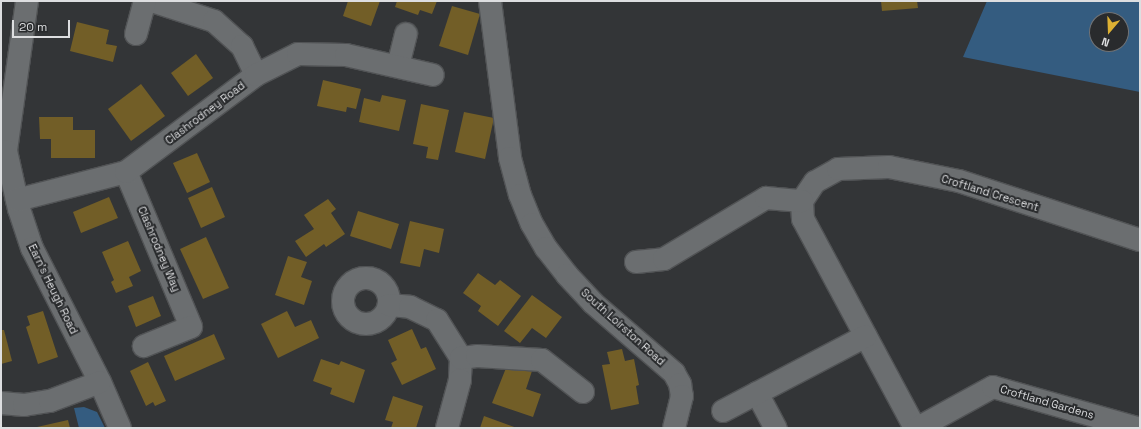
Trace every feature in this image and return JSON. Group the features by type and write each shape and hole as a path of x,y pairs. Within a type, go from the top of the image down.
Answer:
{"street":[{"name":"Earn's Heugh Road","path":"27,1 6,151 17,200 32,248 100,382 120,428"},
{"name":"South Loirston Road","path":"490,1 510,158 520,195 532,224 546,248 567,275 593,303 674,373 680,384 682,396 674,428"},
{"path":"136,34 157,2 214,20 242,46 256,75"},
{"path":"398,66 406,34"},
{"name":"Clashrodney Road","path":"17,200 126,172 256,75 298,54 346,55 433,75"},
{"name":"Croftland Crescent","path":"802,200 815,182 838,169 888,166 959,181 1140,240"},
{"name":"Clashrodney Way","path":"126,172 191,327 144,346"},
{"path":"636,262 664,260 766,198 802,200 803,219 917,428"},
{"path":"389,305 410,307 437,320 461,358 460,380 447,428"},
{"path":"723,411 866,336"},
{"path":"461,358 477,356 542,360 583,392"},
{"path":"1,403 24,405 50,401 100,382"},
{"name":"Croftland Gardens","path":"917,428 993,387 1137,428"},
{"path":"757,393 776,428"}],"shaded area":[{"path":"987,1 1140,1 1140,92 963,57"},
{"path":"84,407 97,412 105,428 79,428 74,408"}],"building":[{"path":"348,1 380,1 371,26 343,16"},
{"path":"397,1 437,1 432,14 420,10 418,15 395,7"},
{"path":"881,1 917,1 918,8 882,11"},
{"path":"452,6 480,14 468,55 439,46"},
{"path":"77,22 109,30 106,44 117,46 113,62 70,51"},
{"path":"196,54 213,78 188,96 171,73"},
{"path":"323,80 361,89 356,109 347,107 346,112 317,106"},
{"path":"141,84 165,116 131,141 108,109"},
{"path":"382,95 406,100 399,131 359,122 364,98 380,102"},
{"path":"421,104 449,110 438,160 426,158 428,147 413,144"},
{"path":"464,112 494,118 485,159 455,152"},
{"path":"39,117 73,117 73,130 95,130 95,158 51,158 51,139 40,139"},
{"path":"197,153 210,182 187,193 173,163"},
{"path":"212,187 225,217 201,228 188,198"},
{"path":"109,197 118,218 81,233 73,212"},
{"path":"328,199 336,209 331,213 345,234 326,247 324,244 306,257 295,241 314,229 304,215"},
{"path":"358,211 399,224 391,249 350,236"},
{"path":"410,221 444,229 439,253 424,249 420,267 400,263"},
{"path":"206,237 229,288 203,299 180,249"},
{"path":"128,241 141,271 129,277 133,286 116,293 111,282 114,280 102,252"},
{"path":"288,256 307,262 301,277 312,281 304,305 275,295"},
{"path":"478,273 495,285 500,280 521,296 498,326 478,311 481,306 463,293"},
{"path":"532,295 562,317 546,338 532,328 520,343 504,331"},
{"path":"153,296 161,316 136,327 128,306"},
{"path":"43,311 58,357 38,364 26,327 30,325 27,316"},
{"path":"287,311 295,327 311,320 319,338 278,358 261,324"},
{"path":"412,329 421,349 426,347 436,369 402,385 391,363 397,360 388,340"},
{"path":"1,330 4,330 12,361 1,364"},
{"path":"214,334 225,359 175,381 164,356"},
{"path":"622,349 625,361 634,359 639,385 636,386 639,404 611,410 602,365 610,364 607,352"},
{"path":"321,359 339,365 341,361 365,370 354,403 330,394 332,388 313,381"},
{"path":"148,362 166,401 155,406 153,402 146,406 130,371"},
{"path":"508,363 532,371 526,389 541,394 533,417 492,403"},
{"path":"393,396 423,406 416,428 391,428 393,422 385,420"},
{"path":"484,416 517,428 480,428"},
{"path":"68,420 70,428 37,428 37,427"}]}
